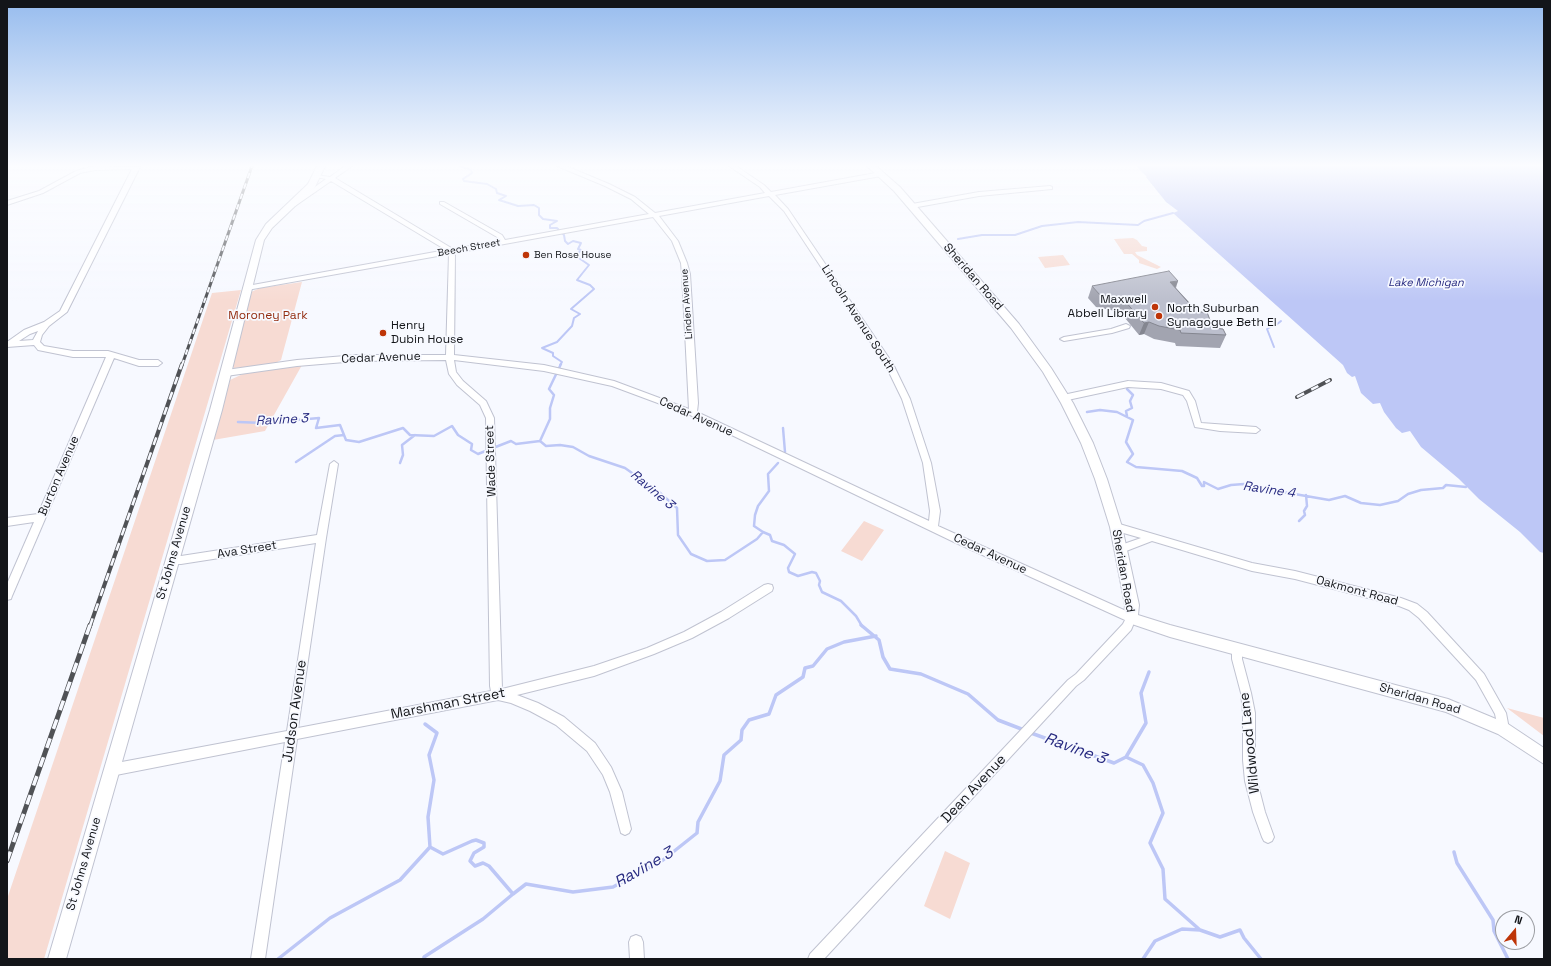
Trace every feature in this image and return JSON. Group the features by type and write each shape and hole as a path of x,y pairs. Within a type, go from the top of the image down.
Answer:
{"street":[{"path":"36,342 38,335 47,324 63,312 114,211"},
{"name":"St Johns Avenue","path":"57,959 226,373 260,240 269,226 285,211"},
{"path":"385,211 452,251"},
{"path":"456,211 500,236 503,242"},
{"name":"Linden Avenue","path":"649,211 675,241 684,264 690,327 694,403 693,413"},
{"name":"Beech Street","path":"247,288 676,211"},
{"name":"Lincoln Avenue South","path":"787,211 889,364 906,399 926,457 935,511 933,527"},
{"name":"Sheridan Road","path":"916,211 1015,326 1043,363 1087,443 1101,479 1116,527 1132,605 1131,618 1237,649 1448,706 1503,729 1544,757"},
{"name":"Wade Street","path":"452,251 449,357 452,372 460,382 483,403 490,418 495,686 498,695"},
{"path":"8,345 27,332 47,324"},
{"path":"1064,339 1112,331 1126,326"},
{"path":"8,345 36,342"},
{"path":"36,342 41,348 63,353 111,355 139,363 158,363"},
{"name":"Burton Avenue","path":"7,596 111,355"},
{"name":"Cedar Avenue","path":"226,373 297,363 357,358 449,357 532,366 581,376 635,391 693,413 933,527 1131,618"},
{"path":"1063,398 1128,384 1168,387 1186,393 1192,401 1198,424 1220,428 1256,430"},
{"name":"Judson Avenue","path":"258,959 293,734 321,538 334,464"},
{"path":"7,522 42,517"},
{"name":"Oakmont Road","path":"1116,527 1252,567 1295,575 1401,602 1413,607 1423,615 1480,677 1492,696 1500,713 1503,729"},
{"name":"Ava Street","path":"172,560 181,560 321,538"},
{"path":"1121,549 1151,538"},
{"name":"Marshman Street","path":"111,770 498,695 594,671 650,651 688,635 768,588"},
{"name":"Dean Avenue","path":"815,959 994,769 1072,683 1080,677 1127,627 1131,618"},
{"name":"Wildwood Lane","path":"1237,649 1237,659 1246,693 1249,713 1249,760 1252,781 1259,812 1268,837"},
{"path":"498,695 511,698 534,707 560,721 591,747 607,771 616,792 625,829"},
{"path":"636,942 637,959"}],"green space":[{"path":"1133,238 1142,246 1147,247 1147,251 1135,252 1137,255 1161,267 1157,269 1139,263 1139,260 1132,254 1124,254 1114,239"},
{"path":"1063,255 1070,265 1045,268 1038,257"},
{"name":"Moroney Park","path":"302,282 281,360 272,365 234,368 251,292 260,288"},
{"path":"241,290 44,959 7,959 7,899 212,293"},
{"path":"302,365 265,431 213,440 230,380 247,372"},
{"path":"864,521 884,530 862,561 841,551"},
{"path":"1507,708 1544,718 1544,736"},
{"path":"945,851 970,863 950,919 924,906"}],"water":[{"name":"Lake Michigan","path":"1178,211 1544,211 1544,553 1540,552 1520,532 1479,499 1459,479 1421,447 1410,431 1402,433 1396,428 1384,412 1380,403 1373,404 1361,393 1355,376 1352,377 1347,373 1343,365 1173,213"}],"building":[{"path":"1169,271 1178,281 1170,282 1197,312 1207,312 1213,328 1223,329 1226,335 1181,333 1180,330 1159,326 1149,322 1144,323 1124,300 1100,295 1092,286"}],"waterway":[{"name":"Ravine 3","path":"539,211 539,215 543,219 557,221 550,225 550,228 557,228 564,235 565,241 568,244 573,241 581,243 578,249 581,250 576,256 589,265 577,280 590,285 594,289 571,309 580,314 574,318 572,326 557,342 542,348 553,353 553,356 562,362 560,365"},
{"path":"958,239 982,235 1015,235 1042,226 1078,222 1138,225 1144,221 1173,213"},
{"path":"1276,325 1281,321"},
{"path":"1274,325 1267,329 1274,347"},
{"name":"Ravine 3","path":"540,441 550,419 550,408 554,395 549,389 561,364"},
{"path":"1127,389 1133,395 1130,401 1132,408 1126,411 1127,416"},
{"name":"Ravine 4","path":"1087,412 1100,410 1117,412 1133,420 1126,442 1133,454 1127,462 1136,467 1182,471 1197,478 1202,486 1204,486 1204,482 1218,489 1231,485 1244,484 1269,492 1283,492 1306,496"},
{"name":"Ravine 3","path":"238,422 264,423 319,418 316,428 340,425 344,435"},
{"name":"Ravine 3","path":"415,435 434,436 452,426 458,435 472,444 471,450 478,454 488,450"},
{"name":"Ravine 3","path":"344,435 346,440 359,442 403,428 410,435 415,435"},
{"path":"783,428 785,452"},
{"path":"296,462 335,436 344,435"},
{"path":"400,463 403,455 402,445 415,435"},
{"name":"Ravine 3","path":"493,448 511,441 516,444 540,441"},
{"name":"Ravine 3","path":"540,441 546,446 560,445 573,447 589,456 625,468 659,492 677,508 678,535 691,554 707,561 725,560 757,539 763,532"},
{"path":"763,532 754,526 755,515 758,506 769,491 768,474 778,463"},
{"name":"Ravine 4","path":"1306,496 1329,500 1345,496 1361,503 1380,505 1398,501 1408,494 1421,490 1443,488 1446,485 1466,487"},
{"path":"1299,521 1305,515 1304,511 1307,506 1306,496"},
{"name":"Ravine 3","path":"763,532 770,535 772,541 784,545 795,554 788,568 789,572 798,576 812,572 816,573 820,581 819,585 822,592 841,601 856,616 862,626"},
{"name":"Ravine 3","path":"862,626 875,636"},
{"name":"Ravine 3","path":"513,894 526,884 573,892 613,887 663,860 697,833 698,822 720,781 724,755 741,740 742,730 749,720 769,714 776,695 803,677 805,668 813,666 827,649 844,642 875,636"},
{"name":"Ravine 3","path":"875,636 879,640 883,657 890,669 921,674 968,694 998,720 1024,730"},
{"path":"1126,757 1146,723 1141,693 1149,672"},
{"path":"425,724 437,733 429,755 434,780 428,817 430,847"},
{"name":"Ravine 3","path":"1031,733 1114,763 1126,757"},
{"name":"Ravine 3","path":"1126,757 1143,765 1153,783 1163,813 1150,843 1163,869 1165,899 1200,930"},
{"name":"Ravine 3","path":"430,847 443,854 472,841 476,840 484,843 484,847 474,853 470,861 475,866 483,863 489,866 513,894"},
{"name":"Ravine 3","path":"278,959 330,918 400,880 430,847"},
{"path":"1454,852 1457,863 1493,920 1494,931 1508,959"},
{"path":"424,959 424,957 483,919 513,894"},
{"name":"Ravine 3","path":"1143,959 1155,941 1182,929 1200,930"},
{"name":"Ravine 3","path":"1200,930 1220,937 1240,930 1244,938 1261,959"}],"railway":[{"path":"182,365 236,211"},
{"path":"90,626 182,364"},
{"path":"1297,397 1330,380"},
{"path":"7,861 90,625"}],"place":[{"name":"Ben Rose House","path":"526,255"},
{"name":"Maxwell Abbell Library","path":"1155,307"},
{"name":"North Suburban Synagogue Beth El","path":"1159,316"},
{"name":"Henry Dubin House","path":"383,333"}]}
